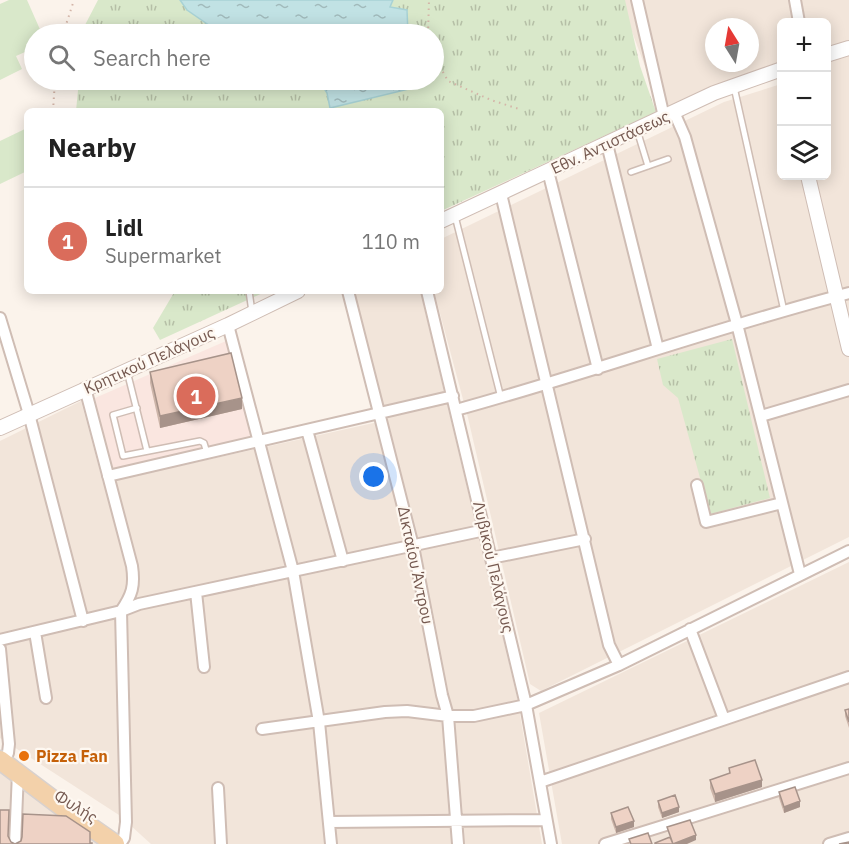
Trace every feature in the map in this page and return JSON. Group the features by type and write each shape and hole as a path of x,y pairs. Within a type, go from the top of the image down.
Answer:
{"main road":[{"name":"Φυλής","path":"7,764 75,805 116,840"}],"street":[{"path":"638,0 669,114 685,137 737,324 800,574"},
{"path":"795,0 798,18"},
{"path":"831,53 849,48"},
{"name":"Εθν. Αντιστάσεως","path":"444,220 669,114 734,85 777,71"},
{"path":"607,144 658,349"},
{"path":"548,171 598,369"},
{"path":"809,180 842,294 849,349"},
{"path":"501,194 609,645 619,665"},
{"name":"Κρητικού Πελάγους","path":"0,428 292,294"},
{"name":"Δικταίου Άντρου","path":"349,294 413,546 448,716 458,844"},
{"name":"Λυβικού Πελάγους","path":"428,294 526,705 551,844"},
{"path":"456,410 546,385 737,324 842,294"},
{"path":"0,318 83,621"},
{"path":"228,325 293,571 319,722 331,844"},
{"path":"85,388 132,566 134,582 129,599 121,611 126,822 116,840"},
{"path":"761,416 849,390"},
{"path":"108,476 453,396"},
{"path":"307,430 343,561"},
{"path":"697,485 706,522 782,503"},
{"path":"0,640 83,621 139,604 485,530"},
{"path":"491,558 585,539"},
{"path":"262,729 396,711 474,716 526,705 619,665 849,551"},
{"path":"196,592 204,667"},
{"path":"690,629 724,719"},
{"path":"35,632 46,698"},
{"path":"0,649 9,744 7,764 15,844"},
{"path":"540,782 849,677"},
{"path":"605,844 849,768"},
{"path":"218,788 221,844"},
{"path":"329,822 546,820"},
{"path":"829,844 849,838"}],"lane":[{"path":"734,85 784,311"},
{"path":"637,130 648,166"},
{"path":"631,172 668,159"},
{"path":"455,215 501,398"},
{"path":"249,294 252,313"},
{"path":"127,370 147,451"},
{"path":"137,408 113,415 121,454 125,456 200,441 204,443 207,453"}],"path":[{"path":"66,24 74,0"},
{"path":"428,24 429,0"},
{"path":"444,74 448,81 519,109"},
{"path":"53,108 54,90"}],"shaded area":[{"path":"620,0 849,0 849,537 541,691 530,684 468,418 435,294 444,294 444,238 724,102 777,85 777,180 831,180 831,18 777,18 777,80 774,67 661,109"},
{"path":"354,294 421,294 517,697 542,844 151,844 119,815 0,738 0,441 81,401 103,483 387,420"},
{"path":"226,341 251,437 111,470 95,398"},
{"path":"849,562 849,844 562,844 539,713"},
{"path":"0,772 97,838 105,844 0,844"}],"green space":[{"path":"9,0 27,0 38,24 24,24 24,52 16,56 22,69 0,80 0,4"},
{"path":"98,0 625,0 640,66 656,112 444,210 444,108 76,108 78,90 444,90 444,24 86,24"},
{"path":"24,129 24,172 0,184 0,141"},
{"path":"173,294 260,294 160,340 153,328"},
{"path":"732,339 770,498 710,514 678,398 663,385 657,359"}],"water":[{"path":"180,0 393,0 390,7 407,10 408,24 207,24 187,10"},
{"path":"325,90 405,90 330,108"}],"building":[{"path":"231,353 242,398 160,416 150,372"},
{"path":"849,709 849,722 845,710"},
{"path":"755,760 762,780 715,794 710,780 730,773 729,768"},
{"path":"795,787 800,801 784,807 779,792"},
{"path":"675,795 679,807 662,813 658,801"},
{"path":"628,807 634,821 616,827 611,813"},
{"path":"0,810 9,810 8,836 15,844 0,844"},
{"path":"23,814 66,816 90,832 90,843 92,843 92,844 15,844 21,841"},
{"path":"690,820 696,835 673,844 667,827"},
{"path":"648,833 652,844 631,844 629,839"},
{"path":"670,837 673,844 655,844 655,843"}],"place":[{"name":"Lidl","path":"196,396"},
{"name":"Pizza Fan","path":"24,756"}]}
